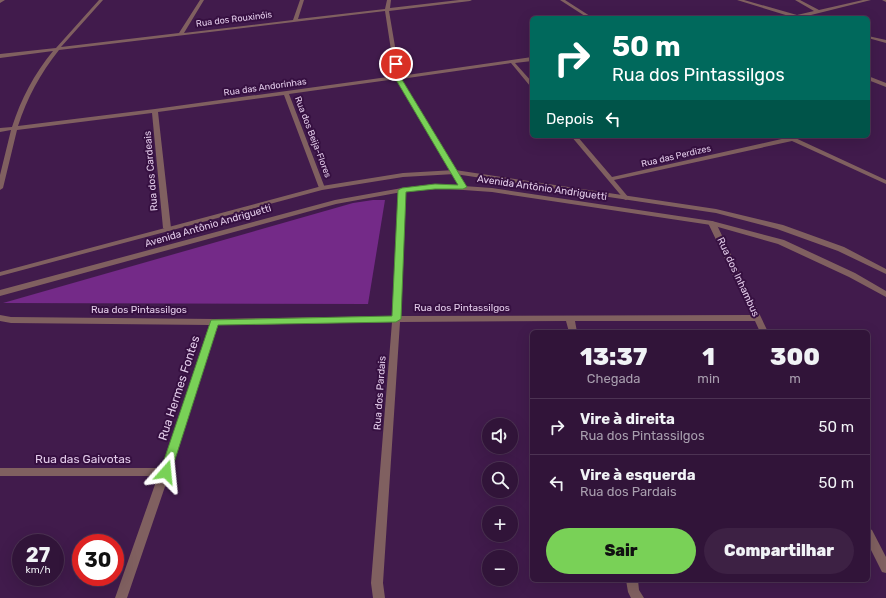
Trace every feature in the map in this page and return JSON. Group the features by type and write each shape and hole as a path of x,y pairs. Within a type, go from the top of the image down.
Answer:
{"street":[{"path":"0,188 15,129 26,97 56,50 101,0"},
{"path":"181,34 202,0"},
{"path":"295,20 302,0"},
{"path":"389,0 387,10 398,78 463,187"},
{"name":"Rua dos Rouxinóis","path":"0,56 470,0"},
{"path":"562,0 588,16"},
{"path":"739,0 791,16"},
{"path":"797,0 818,11"},
{"path":"803,16 818,11 869,0"},
{"path":"870,38 886,42"},
{"name":"Rua das Andorinhas","path":"0,130 155,111 530,59"},
{"path":"512,62 530,83"},
{"path":"870,79 886,85"},
{"name":"Rua dos Beija-Flores","path":"286,93 322,188"},
{"name":"Rua dos Cardeais","path":"155,111 166,228"},
{"path":"576,138 626,198"},
{"path":"789,138 886,182"},
{"name":"Rua das Perdizes","path":"610,180 789,138"},
{"name":"Avenida Antônio Andriguetti","path":"0,274 166,228 322,188 403,174 455,172 716,211 780,226 841,249 886,272"},
{"name":"Avenida Antônio Andriguetti","path":"0,292 335,202 402,190 435,186 463,187 523,194 712,223 781,242 852,275 886,294"},
{"name":"Rua dos Pardais","path":"379,598 377,583 396,319 402,190"},
{"name":"Rua dos Inhambus","path":"712,223 763,330"},
{"name":"Rua dos Pintassilgos","path":"0,318 11,320 215,322 396,319 757,318"},
{"path":"570,319 573,330"},
{"name":"Rua Hermes Fontes","path":"120,598 166,472 215,322"},
{"name":"Rua das Gaivotas","path":"0,472 166,472"},
{"path":"870,537 886,568"},
{"path":"632,582 634,592 638,598"}],"shaded area":[{"path":"385,200 368,304 3,303 353,203"}],"route":[{"path":"166,472 215,322 396,319 402,190 435,186 463,187 398,78 396,64"}]}
